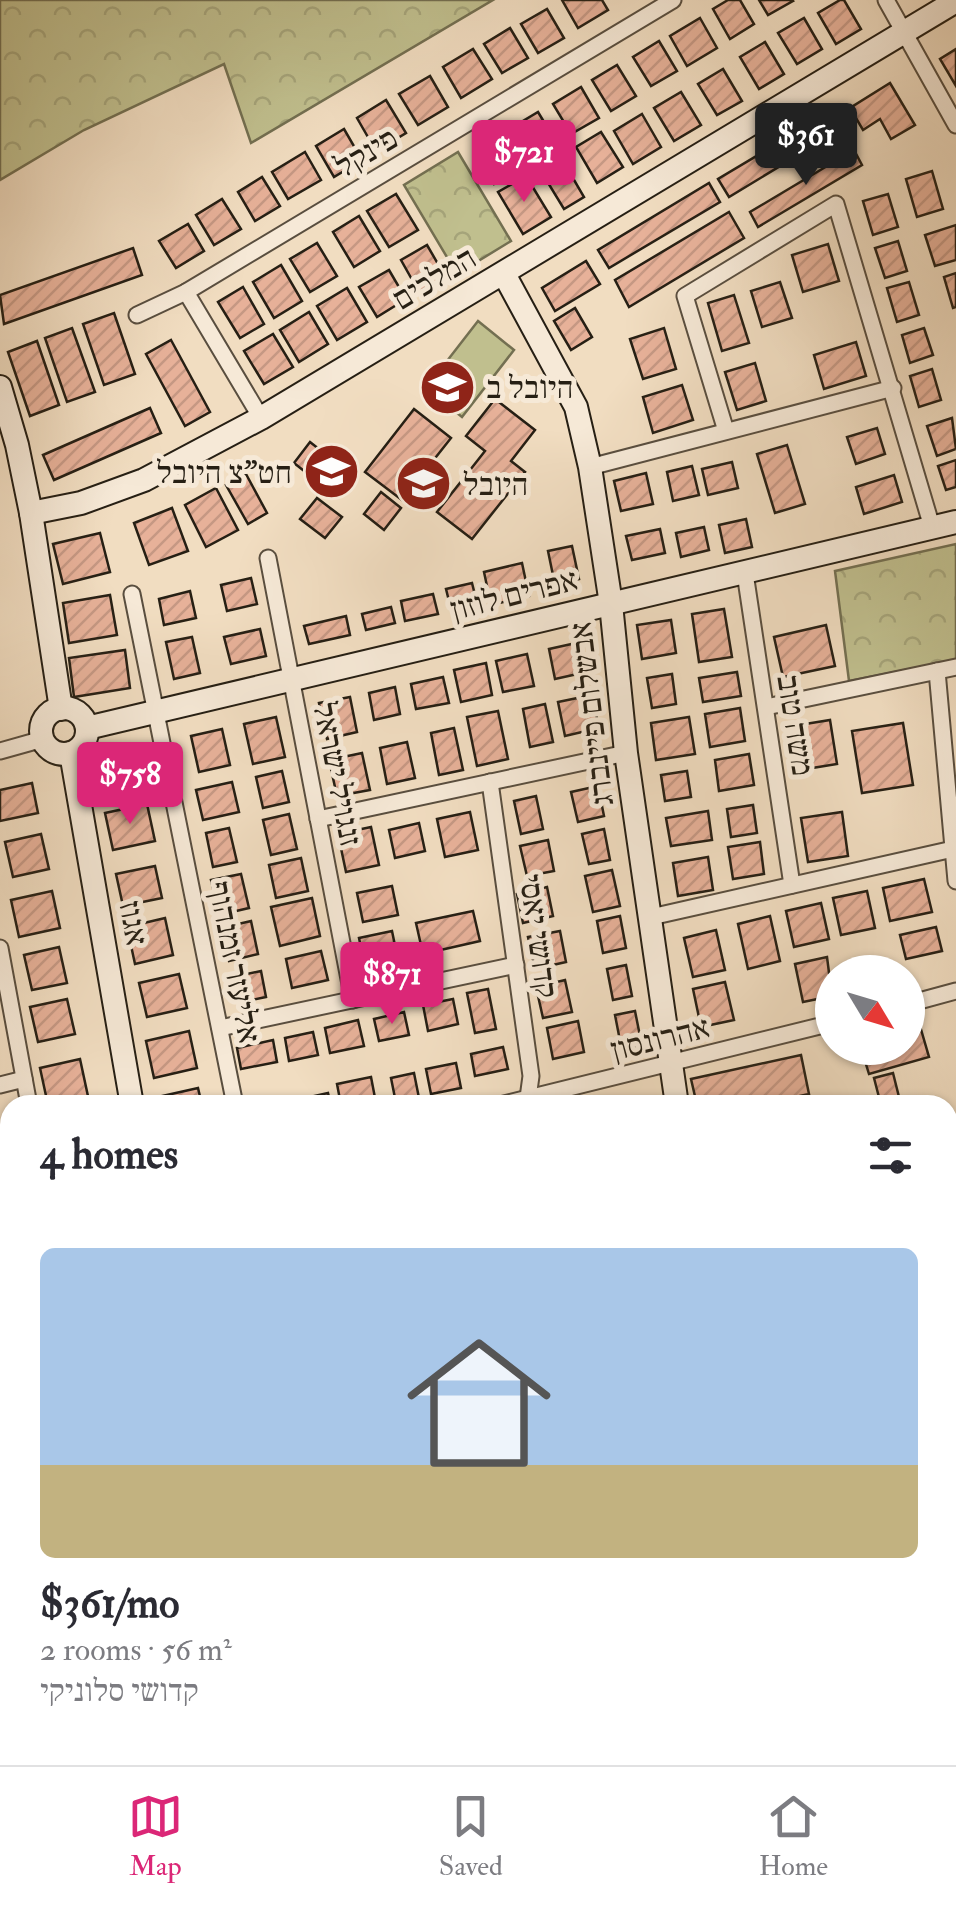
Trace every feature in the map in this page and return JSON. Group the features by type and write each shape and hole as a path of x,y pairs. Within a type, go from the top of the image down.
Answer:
{"street":[{"name":"פינקל","path":"136,315 186,292 673,0"},
{"path":"886,0 956,125"},
{"name":"המלכים","path":"31,513 81,502 144,480 262,418 956,2"},
{"path":"726,431 685,296 836,204 932,528"},
{"name":"אבשלום פיינברג","path":"504,274 576,407 590,467 674,1095"},
{"path":"186,292 262,418"},
{"path":"0,387 31,513 61,709"},
{"path":"590,467 893,388"},
{"name":"אפרים לוזון","path":"87,728 956,522"},
{"name":"זנגויל ישראל","path":"268,558 353,1000"},
{"name":"משה טוב","path":"745,573 792,885"},
{"name":"אליעזר זמנהוף","path":"132,594 233,1095"},
{"path":"766,708 956,667"},
{"path":"937,671 956,881"},
{"path":"61,709 80,714 87,728 83,744 71,753 51,750 43,739 45,720 61,709"},
{"path":"0,751 43,739"},
{"name":"אגוז","path":"71,753 130,1095"},
{"path":"318,819 626,753"},
{"name":"קדושי יאסי","path":"490,782 532,1076 529,1095"},
{"path":"650,918 953,849"},
{"path":"0,948 27,1095"},
{"path":"220,1028 516,965"},
{"path":"925,1000 956,992"},
{"name":"אהרונסון","path":"541,1095 815,1027"},
{"path":"0,1085 24,1078"}],"green space":[{"path":"0,0 493,0 251,143 224,64 84,130 0,180"},
{"path":"458,152 511,241 457,274 404,185"},
{"path":"478,321 514,350 462,417 426,388"},
{"path":"956,544 956,660 849,681 835,571"}],"building":[{"path":"562,0 602,0 608,10 578,28"},
{"path":"728,0 740,0 754,24 730,39 713,9"},
{"path":"759,0 792,0 793,1 768,15"},
{"path":"844,0 861,29 836,44 818,13"},
{"path":"547,9 564,38 538,53 521,24"},
{"path":"700,18 717,48 687,66 670,36"},
{"path":"804,18 822,49 797,64 778,33"},
{"path":"510,28 528,58 502,73 484,44"},
{"path":"659,41 677,71 651,86 633,57"},
{"path":"765,42 784,74 759,89 740,57"},
{"path":"473,49 492,79 461,98 443,67"},
{"path":"956,49 956,86 940,59"},
{"path":"617,65 636,96 611,111 592,80"},
{"path":"723,69 742,101 717,115 698,84"},
{"path":"430,76 448,107 418,125 399,94"},
{"path":"890,83 915,125 891,139 880,119 863,130 850,108"},
{"path":"581,87 599,118 571,134 553,104"},
{"path":"681,92 701,125 674,141 654,108"},
{"path":"386,100 406,133 376,151 357,118"},
{"path":"538,112 558,145 528,163 508,130"},
{"path":"830,112 840,130 729,197 718,179"},
{"path":"642,114 661,147 633,164 614,131"},
{"path":"344,129 362,160 334,177 316,146"},
{"path":"601,132 623,167 597,183 576,147"},
{"path":"499,137 519,169 494,184 474,152"},
{"path":"854,150 862,165 758,227 750,212"},
{"path":"305,152 321,180 288,199 272,172"},
{"path":"563,161 584,197 564,209 542,173"},
{"path":"932,171 943,209 917,217 906,179"},
{"path":"526,176 551,217 523,234 498,192"},
{"path":"262,177 280,206 255,221 238,192"},
{"path":"709,183 720,202 609,268 598,250"},
{"path":"396,194 418,230 389,247 367,211"},
{"path":"888,194 898,227 873,235 863,201"},
{"path":"222,199 241,229 214,245 196,215"},
{"path":"729,212 744,238 629,307 615,280"},
{"path":"359,216 380,251 354,267 333,232"},
{"path":"188,224 204,251 176,268 159,241"},
{"path":"956,225 956,260 935,266 925,235"},
{"path":"898,241 907,271 885,278 875,248"},
{"path":"317,243 337,276 310,292 290,259"},
{"path":"828,244 839,281 803,292 792,255"},
{"path":"427,245 445,276 419,292 401,260"},
{"path":"133,248 142,275 4,324 0,295"},
{"path":"586,261 600,284 555,311 542,288"},
{"path":"281,265 302,301 274,318 253,282"},
{"path":"389,270 406,299 377,317 359,287"},
{"path":"956,273 956,307 953,308 944,277"},
{"path":"780,282 792,318 762,327 751,291"},
{"path":"909,282 919,315 897,322 887,288"},
{"path":"243,287 264,324 240,338 218,302"},
{"path":"347,288 367,322 337,340 317,306"},
{"path":"734,295 749,343 722,351 708,303"},
{"path":"575,308 592,337 571,350 554,321"},
{"path":"309,312 328,344 299,362 280,330"},
{"path":"114,313 135,374 104,385 83,324"},
{"path":"72,328 95,392 67,402 45,338"},
{"path":"664,328 676,369 643,379 630,339"},
{"path":"924,328 933,355 910,363 902,335"},
{"path":"273,334 293,367 264,384 244,351"},
{"path":"171,340 210,412 185,426 146,354"},
{"path":"37,341 59,405 30,416 8,352"},
{"path":"856,342 866,376 824,389 814,355"},
{"path":"755,363 766,401 737,410 725,372"},
{"path":"932,369 941,400 919,407 910,376"},
{"path":"682,385 693,420 653,433 643,397"},
{"path":"495,399 535,430 511,461 525,472 472,539 437,512 485,451 466,436"},
{"path":"150,408 161,433 54,480 43,455"},
{"path":"414,409 451,438 402,500 365,472"},
{"path":"952,418 956,449 937,456 927,426"},
{"path":"877,428 885,454 856,464 847,437"},
{"path":"310,442 334,461 318,482 294,463"},
{"path":"787,445 805,504 775,513 757,454"},
{"path":"956,460 956,487 946,490 938,466"},
{"path":"732,462 738,488 708,495 702,469"},
{"path":"692,466 699,495 673,501 667,472"},
{"path":"646,473 653,504 621,511 614,481"},
{"path":"246,474 267,513 248,524 226,485"},
{"path":"894,475 902,502 864,514 856,487"},
{"path":"216,488 238,530 206,547 185,505"},
{"path":"381,492 401,508 384,530 364,514"},
{"path":"317,498 342,517 325,538 300,519"},
{"path":"172,508 188,551 149,565 134,523"},
{"path":"746,519 752,547 725,553 719,525"},
{"path":"704,527 709,550 681,557 676,533"},
{"path":"660,529 665,553 632,560 626,536"},
{"path":"100,533 110,572 63,584 53,544"},
{"path":"572,546 579,579 555,585 548,551"},
{"path":"522,563 529,596 491,605 484,572"},
{"path":"251,578 257,604 227,611 221,585"},
{"path":"472,583 477,603 451,609 446,589"},
{"path":"190,591 196,618 164,625 159,599"},
{"path":"433,594 438,614 405,621 401,601"},
{"path":"110,595 117,635 69,643 63,603"},
{"path":"391,607 395,623 366,630 362,614"},
{"path":"724,609 732,657 699,662 692,614"},
{"path":"346,616 350,635 309,644 304,626"},
{"path":"671,620 676,653 642,659 637,625"},
{"path":"826,625 835,666 783,677 774,637"},
{"path":"260,629 266,656 231,664 224,637"},
{"path":"192,637 200,673 174,679 166,642"},
{"path":"576,643 582,673 555,679 549,649"},
{"path":"125,650 130,688 74,697 69,658"},
{"path":"527,654 534,686 503,692 496,661"},
{"path":"486,663 492,695 461,702 454,670"},
{"path":"737,672 741,696 703,702 699,678"},
{"path":"672,674 676,704 652,708 647,678"},
{"path":"443,677 449,703 416,709 411,684"},
{"path":"395,687 400,714 374,720 369,693"},
{"path":"592,695 599,728 565,736 558,702"},
{"path":"350,697 357,732 327,739 319,703"},
{"path":"545,704 553,742 530,747 523,709"},
{"path":"740,708 745,741 710,747 705,714"},
{"path":"498,711 508,759 477,766 467,717"},
{"path":"276,717 285,757 253,764 244,724"},
{"path":"689,717 695,754 656,760 651,723"},
{"path":"830,720 837,764 806,769 799,725"},
{"path":"903,723 913,785 862,793 852,731"},
{"path":"454,728 463,770 439,775 431,733"},
{"path":"222,729 230,765 199,772 191,736"},
{"path":"407,742 415,778 387,784 380,748"},
{"path":"362,753 370,790 337,796 329,760"},
{"path":"749,754 754,785 719,791 715,760"},
{"path":"140,756 148,792 101,803 93,767"},
{"path":"282,771 289,802 263,808 256,777"},
{"path":"687,771 691,797 665,801 661,775"},
{"path":"232,782 239,812 203,820 196,790"},
{"path":"32,783 38,813 0,821 0,790"},
{"path":"598,786 604,816 578,822 571,792"},
{"path":"536,796 543,829 521,834 514,801"},
{"path":"147,804 155,841 113,850 105,813"},
{"path":"753,805 757,833 731,837 727,809"},
{"path":"708,811 712,840 671,846 666,818"},
{"path":"470,812 478,850 445,857 437,819"},
{"path":"842,812 848,856 808,862 801,818"},
{"path":"289,814 297,849 271,855 263,820"},
{"path":"419,823 425,851 395,858 389,830"},
{"path":"371,827 379,865 346,872 338,834"},
{"path":"229,828 237,862 213,867 206,833"},
{"path":"604,829 610,860 589,864 582,834"},
{"path":"41,834 49,869 13,877 5,842"},
{"path":"548,840 554,871 527,876 520,846"},
{"path":"760,842 764,874 733,879 728,847"},
{"path":"708,857 713,890 678,896 673,863"},
{"path":"301,858 308,891 276,898 269,865"},
{"path":"155,866 162,898 123,906 116,874"},
{"path":"612,870 620,906 593,912 585,876"},
{"path":"241,874 249,908 219,915 211,880"},
{"path":"924,879 932,912 890,921 883,888"},
{"path":"392,886 398,915 363,922 357,893"},
{"path":"547,887 553,916 523,923 517,894"},
{"path":"52,891 60,928 19,937 11,900"},
{"path":"867,891 875,928 841,935 833,898"},
{"path":"312,898 320,936 280,946 271,907"},
{"path":"821,903 829,939 794,947 786,911"},
{"path":"473,911 480,941 423,954 416,923"},
{"path":"620,916 626,948 603,953 597,921"},
{"path":"770,916 780,961 748,969 738,924"},
{"path":"165,918 173,955 135,964 127,927"},
{"path":"251,921 258,954 229,961 221,928"},
{"path":"936,927 942,951 905,955 900,935"},
{"path":"716,930 725,970 693,977 684,938"},
{"path":"392,931 400,970 367,977 359,938"},
{"path":"560,931 566,962 535,969 528,937"},
{"path":"59,947 67,983 32,990 24,955"},
{"path":"321,951 328,980 292,988 286,959"},
{"path":"815,960 815,1000 803,1002 795,964"},
{"path":"626,965 632,996 613,1000 607,969"},
{"path":"261,971 266,997 238,1003 233,977"},
{"path":"179,974 187,1008 147,1017 139,983"},
{"path":"565,980 572,1012 543,1018 536,987"},
{"path":"725,982 734,1020 701,1027 693,989"},
{"path":"488,989 496,1029 475,1033 467,993"},
{"path":"67,999 75,1034 38,1042 30,1007"},
{"path":"453,999 458,1024 428,1031 423,1005"},
{"path":"635,1011 642,1046 622,1051 615,1015"},
{"path":"404,1012 409,1035 379,1041 374,1019"},
{"path":"358,1020 364,1046 330,1053 325,1028"},
{"path":"578,1021 584,1052 553,1059 547,1028"},
{"path":"189,1031 197,1068 154,1078 146,1041"},
{"path":"313,1032 318,1055 289,1061 285,1038"},
{"path":"273,1040 277,1062 241,1069 237,1048"},
{"path":"503,1047 508,1069 475,1076 471,1054"},
{"path":"801,1055 809,1094 695,1095 691,1079"},
{"path":"80,1059 88,1095 46,1095 40,1068"},
{"path":"456,1063 461,1088 431,1094 426,1069"},
{"path":"866,1065 901,1065 869,1074"},
{"path":"414,1073 418,1095 394,1095 391,1078"},
{"path":"893,1073 898,1095 878,1095 874,1078"},
{"path":"371,1077 374,1095 339,1095 337,1084"},
{"path":"198,1088 200,1095 167,1095"}],"place":[{"name":"היובל ב","path":"447,387"},
{"name":"חט\"צ היובל","path":"331,472"},
{"name":"היובל","path":"424,484"}]}
